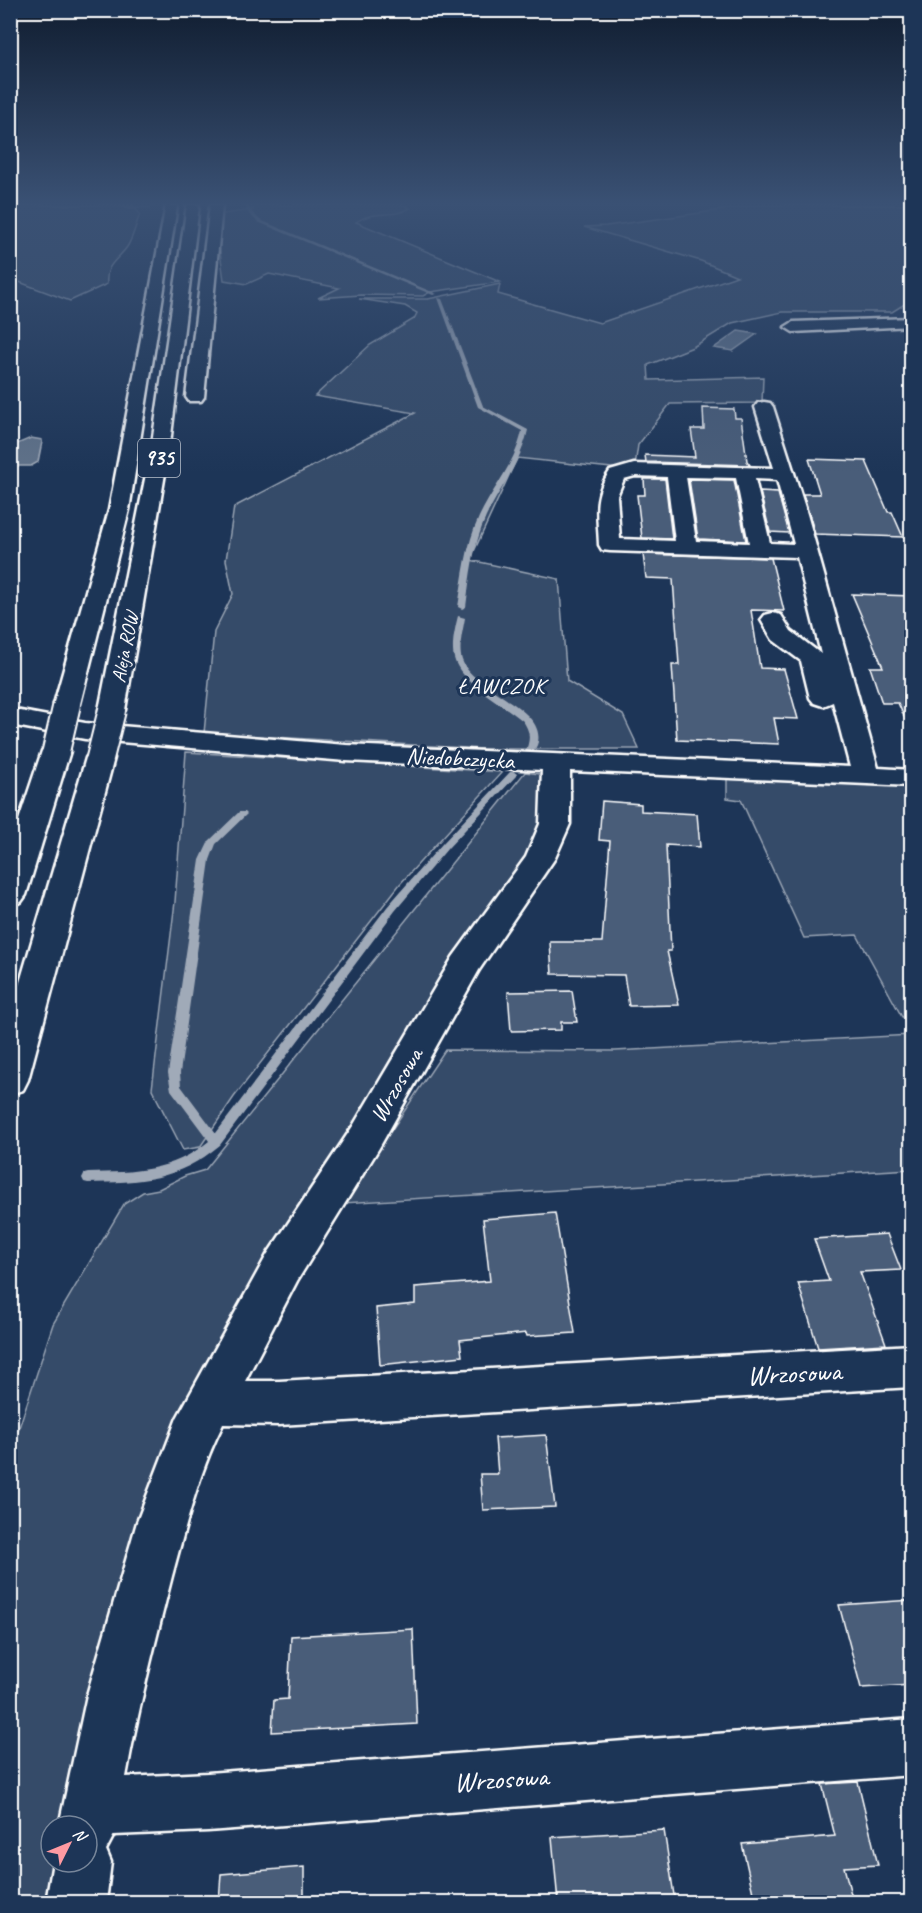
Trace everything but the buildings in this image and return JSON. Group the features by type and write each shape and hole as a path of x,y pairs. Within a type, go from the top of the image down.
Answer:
{"main road":[{"name":"Aleja ROW","path":"10,895 56,751 119,510 156,294"},
{"name":"Aleja ROW","path":"10,1080 112,710 150,515 175,353 181,294"},
{"path":"195,398 206,294"},
{"path":"793,327 912,322"},
{"path":"764,406 806,551 864,769"},
{"path":"784,474 634,470 617,475 607,496 610,545 806,551"},
{"path":"676,471 686,548"},
{"path":"744,473 761,550"},
{"path":"773,620 781,635 812,658 835,747 864,769"},
{"name":"Niedobczycka","path":"10,717 86,731 346,753 556,763 864,769 912,778"},
{"name":"Wrzosowa","path":"90,1814 114,1695 162,1522 193,1434 282,1268 366,1137 465,965 540,858 555,824 556,763"},
{"name":"Wrzosowa","path":"209,1402 279,1403 912,1366"},
{"name":"Wrzosowa","path":"99,1817 208,1802 912,1747"},
{"path":"76,1902 80,1874"}],"shaded area":[{"path":"52,294 85,294 70,301"},
{"path":"326,294 426,294 423,296 361,295 318,298"},
{"path":"451,294 499,294 600,323 684,294 911,294 911,300 892,312 782,312 732,323 693,347 648,365 649,380 763,377 762,403 670,404 638,445 635,466 621,469 517,458 470,560 559,579 567,681 623,715 639,749 483,749 204,733 214,632 233,594 226,560 234,507 415,413 315,396 370,345 414,319 417,313 405,306 359,299 428,299"},
{"path":"738,331 757,334 733,351 714,348"},
{"path":"31,438 42,440 38,462 31,466 14,466 12,464 17,444"},
{"path":"186,752 502,772 400,884 234,1097 200,1147 183,1150 152,1089 175,902"},
{"path":"525,772 547,775 544,831 394,1053 255,1297 65,1814 39,1814 39,1874 57,1874 55,1902 11,1902 11,1452 53,1324 124,1204 143,1192 159,1189 185,1176 205,1170"},
{"path":"727,777 911,786 911,1016 902,1017 857,935 804,938 741,800 727,798"},
{"path":"911,1035 911,1169 343,1203 445,1050 615,1051"}],"waterway":[{"path":"440,299 481,407 525,430 514,464 483,516 475,537 462,607"},
{"path":"461,618 457,645 458,660 464,671 475,681 526,719 533,729 534,740 529,753"},
{"path":"216,1142 391,909 445,846 513,774"},
{"path":"216,1142 175,1087 174,1073 205,860 212,843 242,814"},
{"path":"88,1178 140,1176 172,1169 187,1163 216,1142"}],"district":[{"name":"ŁAWCZOK","path":"502,686"}]}
